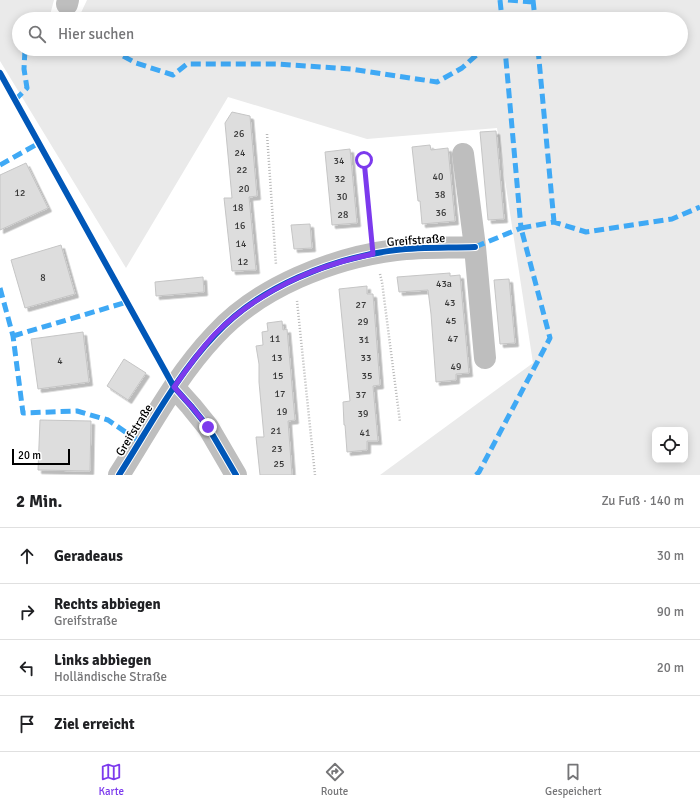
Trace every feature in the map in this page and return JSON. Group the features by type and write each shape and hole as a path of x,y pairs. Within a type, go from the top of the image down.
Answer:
{"street":[{"path":"463,154 475,247 486,358"},
{"name":"Greifstraße","path":"119,475 174,387 215,334 241,312 269,292 325,267 357,257 396,250 475,247"},
{"path":"174,387 208,427 236,475"}],"path":[{"path":"267,134 286,284 314,475"},
{"path":"364,160 373,254 382,282 400,422"}],"shaded area":[{"path":"0,0 54,0 51,12 12,12 12,56 688,56 688,12 81,12 87,0 700,0 700,475 380,475 533,363 497,128 367,139 228,97 126,268 0,61"}],"building":[{"path":"232,112 250,116 257,196 249,197 256,270 232,271 224,198 232,198 225,123"},
{"path":"496,131 504,219 488,220 480,132"},
{"path":"430,145 431,150 448,148 455,221 422,224 412,147"},
{"path":"350,149 357,223 332,225 325,152"},
{"path":"26,163 48,208 0,230 0,175"},
{"path":"310,224 312,248 294,249 291,225"},
{"path":"61,245 75,294 25,308 11,260"},
{"path":"450,273 450,276 460,275 469,373 456,374 456,380 436,382 428,290 399,292 397,277"},
{"path":"203,277 204,292 156,296 155,282"},
{"path":"509,279 515,343 500,344 494,280"},
{"path":"367,286 367,294 373,294 380,385 373,386 378,441 367,441 367,450 347,452 343,402 350,401 339,289"},
{"path":"282,321 283,330 287,329 295,420 288,421 292,475 260,475 256,437 264,437 259,382 259,364 256,346 263,345 262,332 268,331 267,323"},
{"path":"83,332 89,382 38,389 31,339"},
{"path":"124,359 146,373 128,400 107,386"},
{"path":"40,420 91,421 90,471 38,470"}],"marked path":[{"path":"500,0 501,12"},
{"path":"508,0 534,2"},
{"path":"533,0 534,12"},
{"path":"15,100 27,88 24,69 25,56"},
{"path":"123,56 136,63 173,75 187,64 277,64 351,69 437,82 462,68 475,56"},
{"path":"475,247 521,228 506,56"},
{"path":"539,56 554,222"},
{"path":"0,165 39,143"},
{"path":"476,475 479,472 550,338 521,228 554,222 586,232 672,219 700,207"},
{"path":"0,288 13,336 23,413 77,411 108,420 140,442"},
{"path":"13,336 127,302"}],"cycle path":[{"path":"0,73 174,387 208,427 236,475"},
{"path":"119,475 175,385 201,351 233,318 253,303 275,289 298,278 347,260 396,250 475,247"}],"route":[{"path":"208,427 174,387 215,334 241,312 269,292 295,279 325,267 357,257 373,254 364,160"}]}
